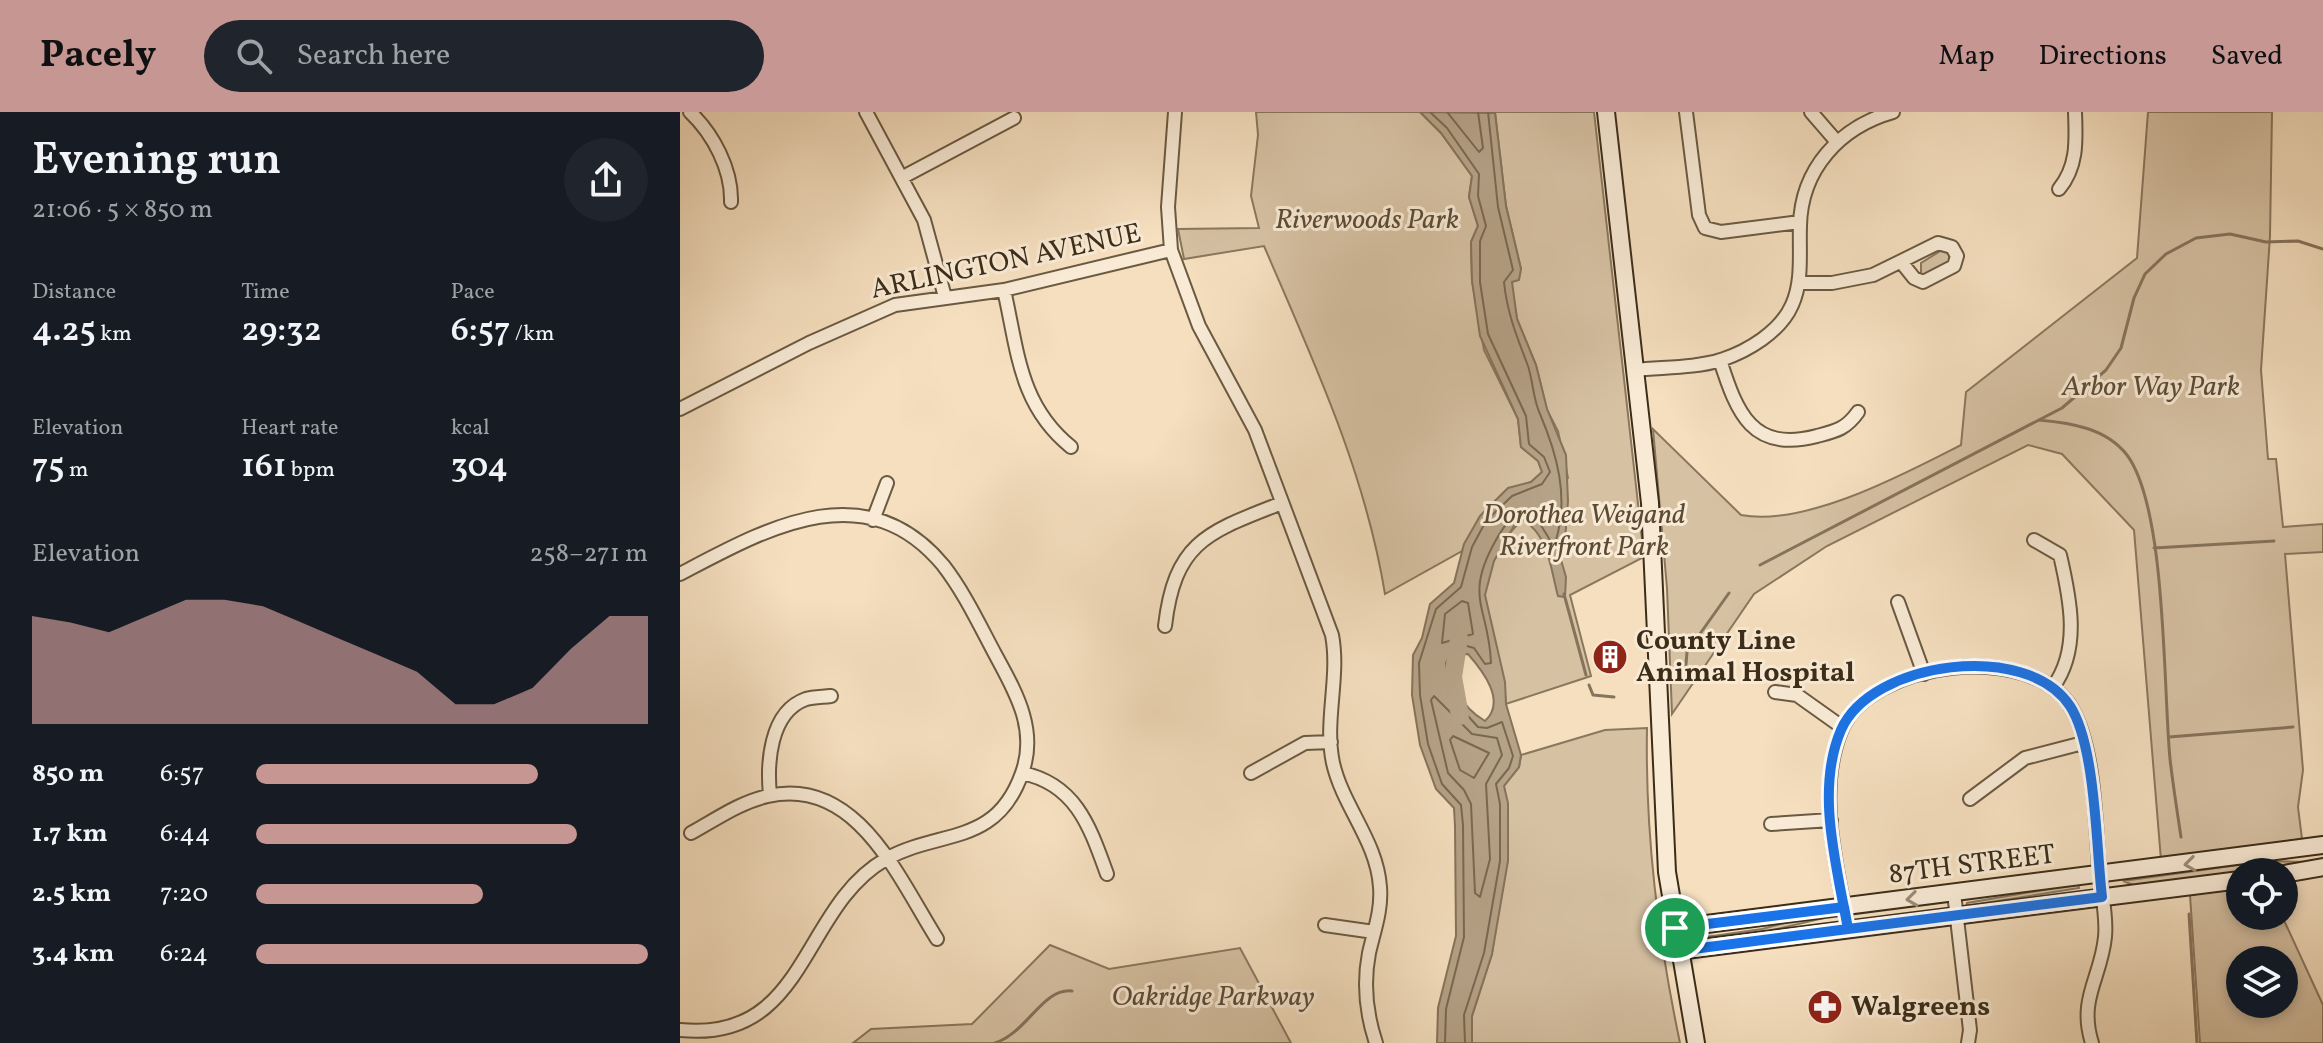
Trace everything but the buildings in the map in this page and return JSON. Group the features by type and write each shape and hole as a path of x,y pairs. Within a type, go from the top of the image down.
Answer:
{"street":[{"path":"690,112 705,130 725,166 731,202"},
{"path":"866,112 903,177 930,234 945,297"},
{"path":"1175,112 1168,207 1171,250 1192,311 1249,415 1335,650 1331,742 1336,776 1376,859 1380,906 1366,994 1376,1043"},
{"path":"1606,112 1650,503 1661,780 1675,928 1696,1043"},
{"path":"1686,112 1699,215 1705,228 1721,232 1800,222"},
{"path":"1811,112 1837,142"},
{"path":"1635,370 1720,360 1774,330 1793,302 1799,283 1800,222 1810,177 1837,142 1860,124 1893,112"},
{"path":"2059,189 2069,173 2076,148 2075,112"},
{"path":"903,177 1014,118"},
{"name":"ARLINGTON AVENUE","path":"680,409 876,312 909,302 1004,290 1171,250"},
{"path":"1799,283 1857,279 1902,263"},
{"path":"1004,290 1030,398 1050,430 1071,447"},
{"path":"1720,360 1744,418 1765,437 1784,442 1806,439 1846,428 1858,412"},
{"path":"876,521 887,483"},
{"path":"1165,626 1172,584 1195,543 1220,527 1282,503"},
{"path":"680,574 754,535 795,519 835,515 876,521 924,547 940,562 964,596 1021,704 1028,745 1022,773 1010,799 982,825 954,839 887,859 871,870 839,903 795,977 777,998 748,1019 731,1025 680,1030"},
{"path":"2034,540 2060,555 2069,600 2068,661 2053,687"},
{"path":"1898,602 1924,674"},
{"path":"1848,929 1831,820 1833,763 1842,727 1871,695 1924,674 1964,665 1983,665 2033,676 2053,687 2071,708 2083,743 2105,940 2086,1008 2092,1043"},
{"path":"1775,692 1797,695 1842,727"},
{"path":"770,795 769,756 783,720 805,699 831,696"},
{"path":"1251,773 1305,743 1331,742"},
{"path":"1970,799 2025,758 2083,743"},
{"path":"1022,773 1055,785 1074,801 1087,821 1107,874"},
{"path":"691,833 744,804 770,795 808,796 833,805 864,827 937,939"},
{"path":"1771,824 1831,820"},
{"name":"87TH STREET","path":"1675,928 2323,845"},
{"path":"2298,871 2323,867"},
{"name":"87TH STREET","path":"1678,951 2226,882"},
{"path":"1954,893 1970,1030 1968,1043"},
{"path":"1325,925 1374,932"}],"green space":[{"name":"Riverwoods Park","path":"1256,112 1420,112 1441,133 1472,176 1469,197 1478,226 1471,242 1472,281 1484,350 1518,419 1521,447 1538,461 1542,472 1531,482 1504,492 1480,516 1462,551 1385,594 1365,504 1351,460 1319,374 1264,246 1184,259 1178,229 1259,228 1251,196 1258,135"},
{"name":"Dorothea Weigand Riverfront Park","path":"1495,112 1594,112 1644,557 1570,595 1591,676 1506,704 1486,609 1486,577 1492,560 1513,529 1568,478 1558,431 1547,410 1536,365 1517,319 1511,282 1521,269 1506,206"},
{"name":"Arbor Way Park","path":"2148,112 2272,112 2270,236 2261,370 2268,459 2276,459 2283,527 2323,524 2323,552 2285,554 2303,770 2298,807 2302,839 2161,860 2134,530 2062,454 2028,445 1827,546 1754,594 1672,714 1667,588 1653,429 1741,515 1767,517 1824,506 1854,495 1961,445 1966,392 2137,258"},
{"path":"1942,250 1949,251 1949,263 1926,276 1921,274 1921,263"},
{"path":"1647,728 1648,807 1654,886 1680,1043 1472,1043 1472,1016 1492,954 1508,828 1504,786 1519,767 1521,755 1605,730"},
{"path":"2226,867 2226,873 2136,886 2123,881"},
{"path":"2078,884 2079,888 1966,906 1967,903"},
{"path":"2226,890 2226,930 2288,930 2296,946 2226,946 2226,1018 2298,1018 2298,951 2323,1005 2323,1043 2200,1043 2190,895"},
{"path":"1824,918 1755,934 1699,938 1762,929 1795,920"},
{"name":"Oakridge Parkway","path":"1050,945 1109,969 1240,948 1291,1043 853,1043 871,1029 972,1024"}],"water":[{"path":"1420,112 1495,113 1506,206 1521,269 1519,280 1512,282 1517,319 1566,455 1568,501 1565,540 1559,553 1566,577 1565,597 1558,596 1544,544 1523,520 1515,524 1494,561 1485,595 1505,682 1506,704 1521,755 1519,767 1504,786 1508,803 1508,861 1492,954 1472,1016 1472,1043 1437,1043 1438,1008 1456,936 1454,808 1436,789 1420,745 1412,695 1413,655 1422,638 1430,604 1454,583 1464,544 1480,516 1508,488 1531,482 1542,472 1538,461 1521,447 1518,419 1480,336 1472,281 1471,242 1478,226 1469,197 1472,176 1441,133","holes":["1468,654 1485,677 1493,695 1494,704 1485,721 1469,709 1454,683 1453,674 1459,655"]}],"waterway":[{"path":"1760,565 2062,408 2106,370 2121,348 2134,298 2145,274 2166,254 2196,238 2230,234 2266,242 2298,241 2323,249"},
{"path":"2039,420 2087,428 2109,439 2127,455 2140,481 2150,515 2156,556 2170,759 2181,837"},
{"path":"2154,548 2274,541"},
{"path":"1685,677 1687,652 1729,593"},
{"path":"1564,594 1586,675"},
{"path":"1459,638 1453,677 1460,716"},
{"path":"1589,685 1593,695 1614,697"},
{"path":"2169,737 2293,727"},
{"path":"2189,914 2197,1043"},
{"path":"995,1043 1017,1030 1052,996 1072,991"}],"place":[{"name":"County Line Animal Hospital","path":"1610,657"},
{"name":"Walgreens","path":"1825,1007"}],"route":[{"path":"1675,928 1678,951 1848,929 1831,820 1830,789 1840,732 1853,712 1871,695 1924,674 1964,665 1983,665 2033,676 2053,687 2071,708 2079,728 2089,776 2102,897 1848,929 1844,907 1675,928"}]}
